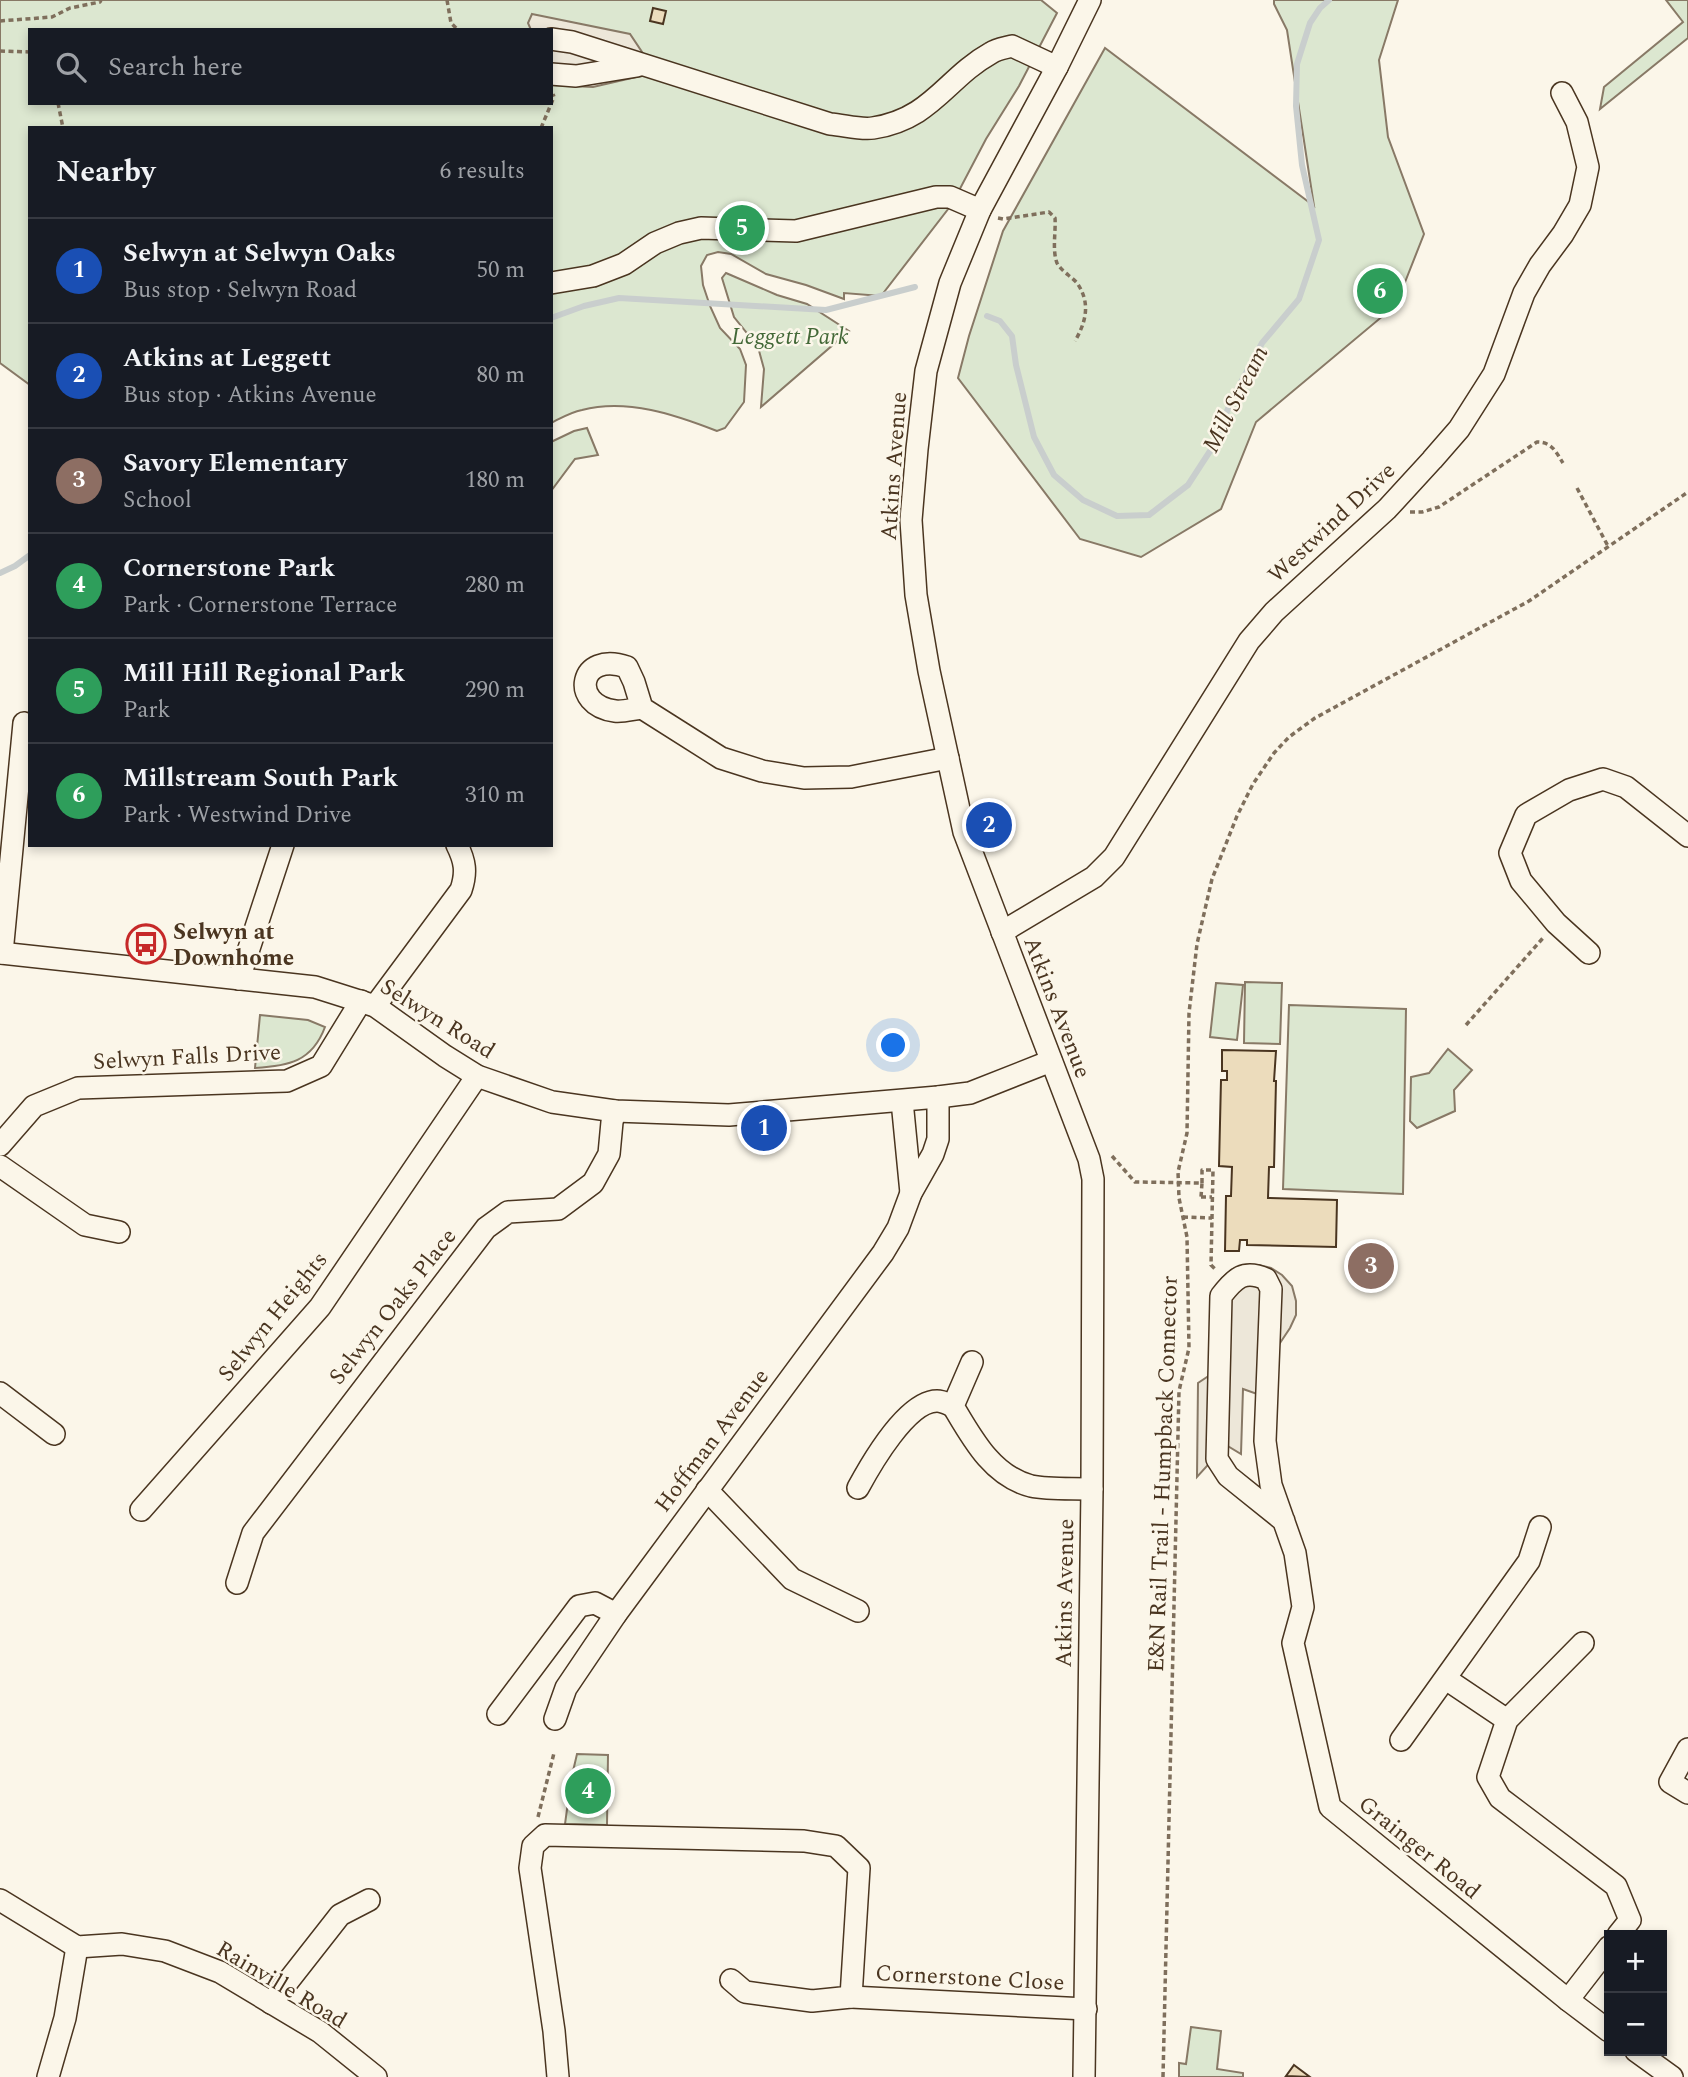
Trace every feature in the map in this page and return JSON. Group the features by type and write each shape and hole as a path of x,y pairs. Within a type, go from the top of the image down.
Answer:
{"street":[{"name":"Atkins Avenue","path":"1084,2077 1092,1489 1093,1179 1089,1159 964,832 929,671 916,595 911,520 916,449 926,372 950,283 980,210 1090,0"},
{"path":"553,39 572,42 830,124 871,128 902,121 934,101 968,69 992,52 1012,46 1057,67"},
{"path":"553,74 576,76 643,65"},
{"name":"Westwind Drive","path":"1002,932 1094,877 1114,857 1249,641 1274,612 1387,509 1459,429 1478,402 1494,374 1524,293 1580,205 1588,167 1577,122 1562,93"},
{"path":"553,284 593,276 624,264 655,243 701,228 796,232 936,197 950,197 980,210"},
{"path":"642,708 721,758 772,773 804,778 851,777 948,758"},
{"path":"1,953 24,723"},
{"path":"1589,953 1556,923 1521,881 1510,853 1527,816 1569,790 1603,779 1626,787 1688,836"},
{"path":"239,979 283,847"},
{"name":"Selwyn Falls Drive","path":"0,1146 34,1106 78,1088 287,1080 321,1066 461,890 465,876 464,861 458,847"},
{"name":"Selwyn Road","path":"1,953 315,987 368,1004 477,1076 552,1102 615,1111 729,1115 938,1097 970,1093 1051,1061"},
{"name":"Selwyn Heights","path":"141,1510 320,1307 477,1076"},
{"name":"Hoffman Avenue","path":"555,1720 566,1688 615,1614 883,1253 898,1228 911,1193 933,1154 938,1139 938,1097"},
{"name":"Hoffman Avenue","path":"902,1101 911,1193"},
{"name":"Selwyn Oaks Place","path":"237,1583 253,1533 486,1227 508,1213 558,1209 593,1184 609,1154 615,1111"},
{"path":"0,1166 85,1224 119,1232"},
{"path":"1255,1274 1266,1279 1271,1289 1265,1441 1271,1485 1284,1521 1228,1476 1217,1459 1221,1296 1231,1283 1243,1276 1255,1274"},
{"path":"953,1406 972,1362"},
{"path":"0,1393 54,1434"},
{"path":"858,1488 875,1456 912,1413 928,1402 940,1401 953,1406 974,1441 991,1462 1009,1477 1032,1486 1092,1489"},
{"path":"707,1490 792,1579 858,1612"},
{"name":"Grainger Road","path":"1284,1521 1295,1553 1303,1607 1293,1643 1330,1807 1604,2027"},
{"path":"1401,1740 1529,1561 1540,1527"},
{"path":"498,1713 579,1606 595,1603 615,1614"},
{"path":"1583,1643 1507,1720 1488,1777 1500,1798 1616,1886 1630,1920 1622,1930"},
{"path":"1446,1679 1507,1720"},
{"path":"1688,1749 1670,1782 1688,1793"},
{"path":"542,1826 533,1846 530,1868 554,2031 558,2077"},
{"name":"Cornerstone Close","path":"542,1826 804,1841 836,1846 859,1868 851,1997"},
{"path":"0,1900 76,1947 65,2018 48,2077"},
{"path":"271,2003 340,1915 369,1900"},
{"name":"Rainville Road","path":"76,1947 122,1944 164,1951 220,1972 320,2032 376,2077"},
{"path":"1567,2000 1604,1953"},
{"name":"Cornerstone Close","path":"731,1980 745,1992 812,2001 851,1997 1086,2009"},
{"path":"1643,2056 1672,2077"}],"path":[{"path":"0,21 52,17 71,8 100,0"},
{"path":"447,0 451,23 456,28"},
{"path":"0,51 28,52"},
{"path":"58,105 63,126"},
{"path":"542,126 551,105"},
{"path":"980,210 1003,219 1052,213 1055,218 1056,261 1084,295 1084,326 1075,341"},
{"path":"1387,509 1422,512 1439,507 1537,442 1553,447 1563,463"},
{"path":"1577,488 1609,548"},
{"name":"E&N Rail Trail - Humpback Connector","path":"1163,2077 1179,1391 1188,1348 1187,1237 1179,1198 1178,1172 1187,1133 1189,1013 1195,954 1212,878 1253,784 1289,737 1315,718 1529,601 1688,492"},
{"path":"1466,1025 1556,923"},
{"path":"1112,1156 1136,1182 1202,1183"},
{"path":"1212,1197 1201,1197 1202,1170 1213,1170 1210,1265 1231,1283"},
{"path":"1183,1217 1212,1218"},
{"path":"542,1826 554,1752"}],"green space":[{"path":"0,0 1041,0 1057,13 952,204 881,296 844,293 844,299 766,274 731,254 718,252 707,255 701,266 703,285 710,306 720,328 740,349 746,365 744,402 725,428 717,431 668,414 616,406 578,411 553,422 553,126 28,126 28,384 0,363"},
{"path":"1274,0 1398,0 1379,60 1388,137 1424,234 1396,305 1256,422 1221,509 1141,557 1080,539 958,378 1003,231 1105,48 1314,206 1287,30"},
{"path":"1666,0 1688,0 1688,38 1600,109 1604,87 1683,22"},
{"name":"Leggett Park","path":"726,273 777,295 807,304 849,331 761,407 764,369 758,347 734,317 722,278"},
{"path":"587,428 598,455 575,459 553,488 553,441"},
{"path":"1245,982 1282,983 1280,1044 1244,1043"},
{"path":"1216,983 1243,985 1237,1040 1210,1037"},
{"path":"1289,1005 1406,1009 1403,1194 1283,1189"},
{"path":"260,1015 308,1020 325,1027 313,1048 298,1060 278,1066 255,1068"},
{"path":"1448,1049 1472,1070 1454,1090 1455,1111 1417,1128 1410,1121 1411,1077 1429,1073"},
{"path":"577,1754 608,1755 607,1825 565,1824"},
{"path":"1191,2027 1221,2031 1217,2069 1243,2073 1243,2077 1179,2077 1179,2063 1186,2064"}],"shaded area":[{"path":"532,14 630,34 646,58 641,76 593,87 553,85 553,28 530,28 528,23"},
{"path":"1246,1265 1271,1268 1282,1275 1292,1286 1296,1315 1278,1346 1274,1400 1243,1389 1241,1454 1226,1445 1197,1477 1198,1383 1210,1375 1215,1289 1222,1278 1233,1269"}],"building":[{"path":"653,8 666,11 663,24 650,21"},
{"path":"1222,1050 1276,1051 1274,1167 1269,1167 1268,1198 1337,1200 1336,1247 1247,1245 1247,1240 1240,1240 1239,1251 1225,1251 1226,1196 1231,1196 1232,1167 1219,1166 1221,1080 1227,1080 1227,1071 1222,1071"},
{"path":"1294,2065 1310,2077 1286,2076"}],"waterway":[{"name":"Mill Stream","path":"987,316 1000,321 1012,336 1016,365 1034,437 1054,475 1083,500 1117,516 1149,515 1188,485 1212,448 1232,399 1262,343 1299,299 1319,240 1302,165 1296,106 1297,64 1310,23 1329,0"},
{"name":"Mill Stream","path":"553,317 584,306 619,298 826,310 915,287"},
{"name":"Mill Stream","path":"0,573 28,556"}],"place":[{"name":"Mill Hill Regional Park","path":"742,228"},
{"name":"Millstream South Park","path":"1380,291"},
{"name":"Atkins at Leggett","path":"989,825"},
{"name":"Selwyn at Downhome","path":"146,944"},
{"name":"Selwyn at Selwyn Oaks","path":"764,1128"},
{"name":"Savory Elementary","path":"1371,1266"},
{"name":"Cornerstone Park","path":"588,1791"}]}
